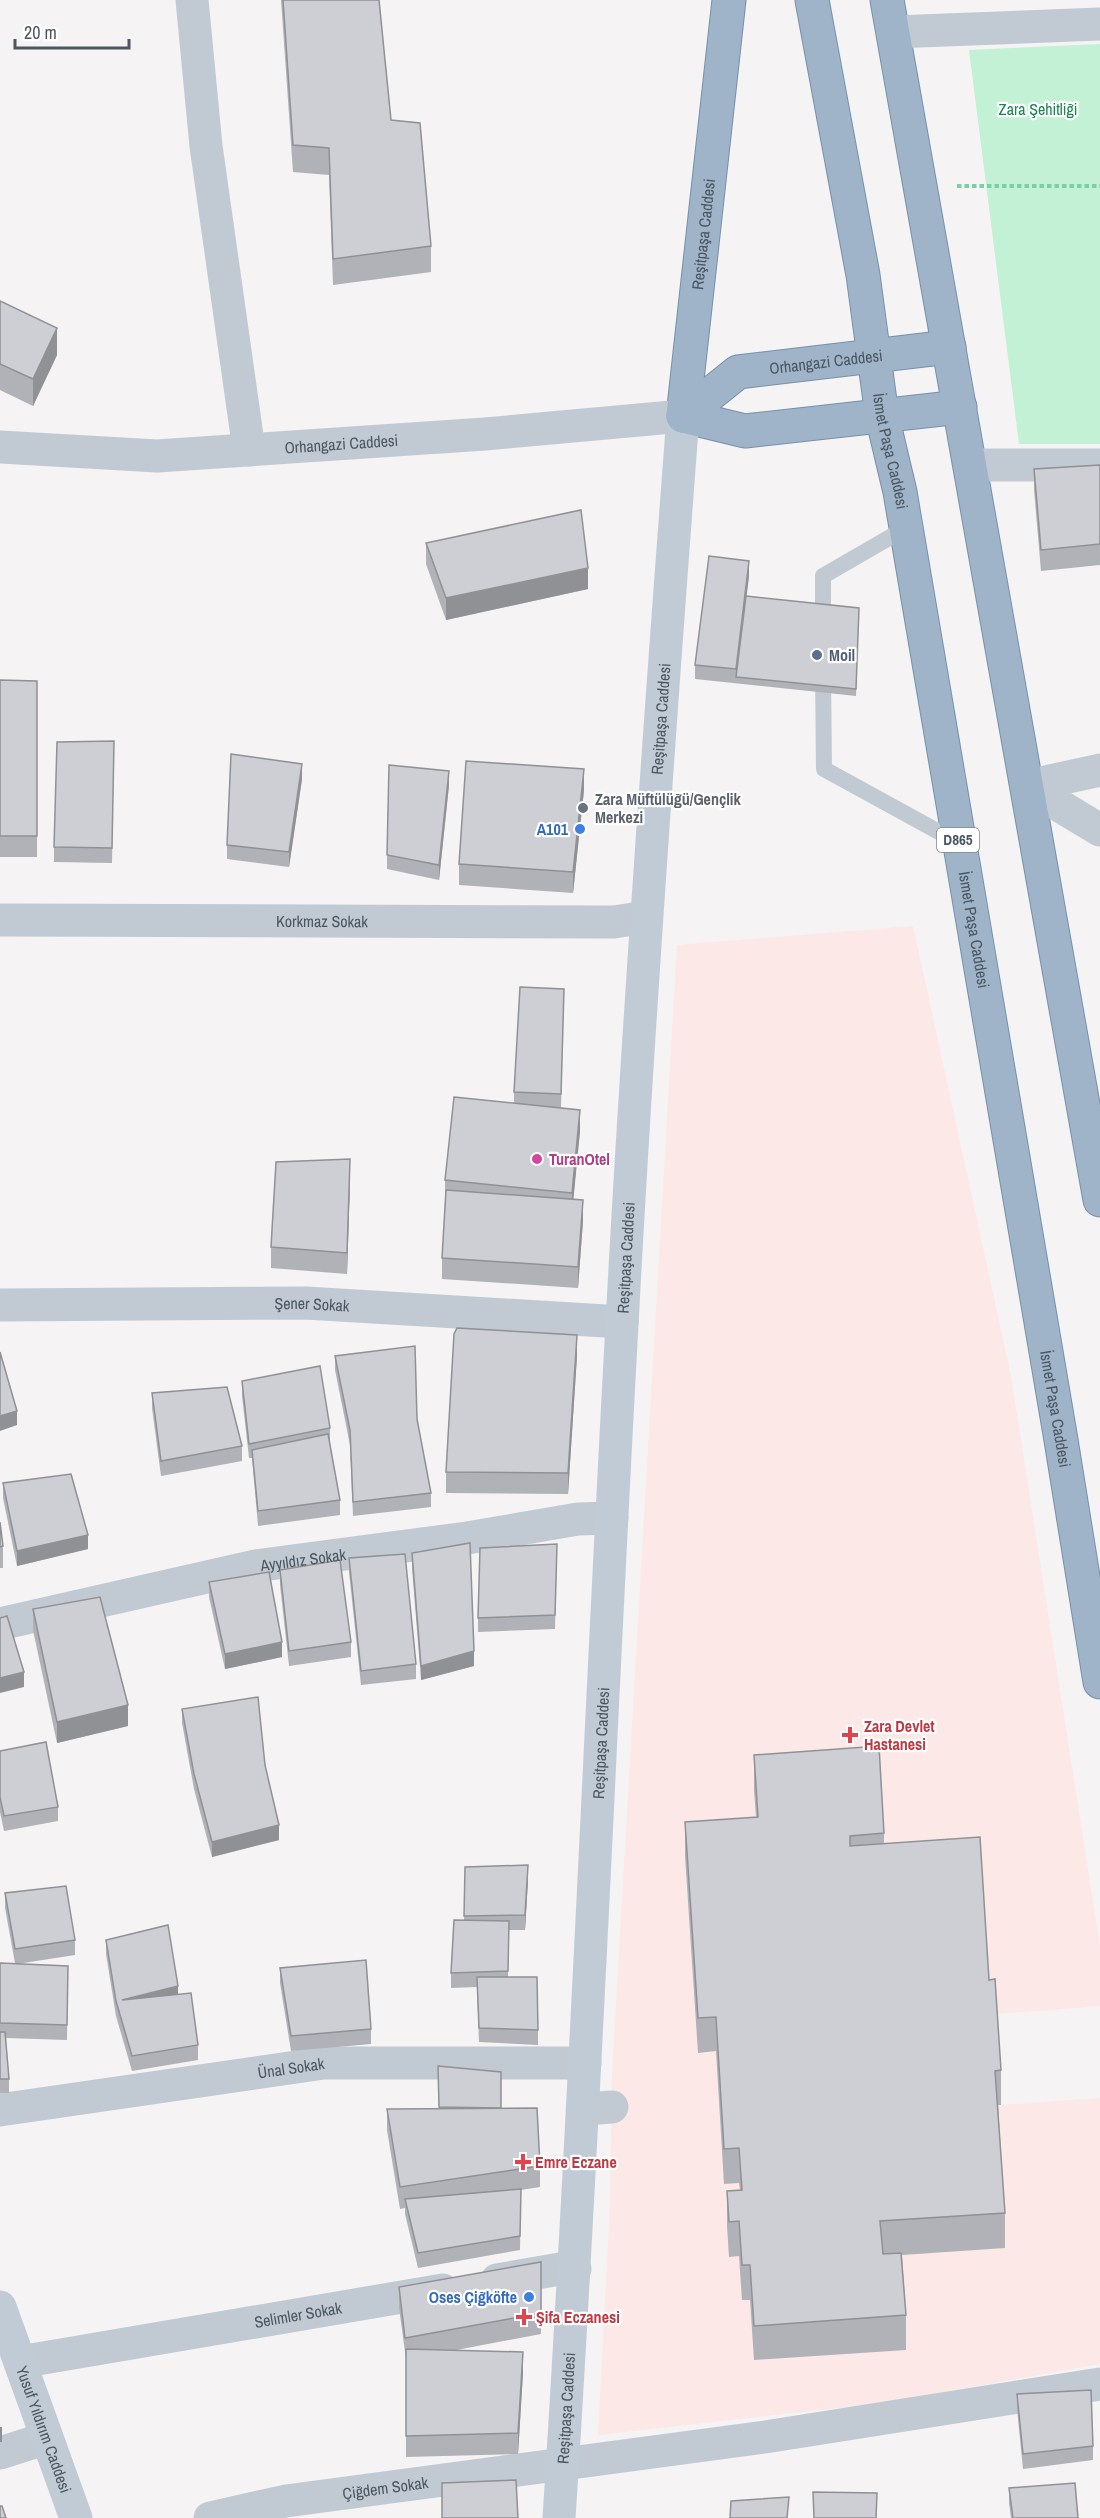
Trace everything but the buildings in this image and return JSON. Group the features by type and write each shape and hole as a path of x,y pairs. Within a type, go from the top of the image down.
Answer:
{"highway":[{"name":"Reşitpaşa Caddesi","path":"683,416 729,0"},
{"name":"İsmet Paşa Caddesi","path":"812,0 863,275 882,416 900,492 1100,1682"},
{"path":"887,0 918,185 960,407 1100,1200"},
{"name":"Orhangazi Caddesi","path":"683,416 738,372 949,347"},
{"name":"Orhangazi Caddesi","path":"683,416 745,431 960,407"}],"main road":[{"name":"Reşitpaşa Caddesi","path":"559,2518 575,2269 597,2108 585,2063 612,1518 646,917 683,416"},
{"name":"Yusuf Yıldırım Caddesi","path":"0,2307 76,2518"}],"street":[{"path":"192,0 206,146 249,450"},
{"path":"893,32 1100,24"},
{"name":"Orhangazi Caddesi","path":"0,447 157,456 484,434 683,416"},
{"path":"970,465 1100,465"},
{"path":"1027,786 1100,770"},
{"path":"1027,786 1100,830"},
{"name":"Korkmaz Sokak","path":"0,920 614,922 646,917"},
{"name":"Şener Sokak","path":"0,1305 306,1303 622,1322"},
{"name":"Ayyıldız Sokak","path":"0,1624 255,1566 467,1538 578,1519 612,1518"},
{"name":"Ünal Sokak","path":"0,2110 324,2063 585,2063"},
{"name":"Selimler Sokak","path":"20,2362 560,2269 575,2269"},
{"name":"Çiğdem Sokak","path":"210,2518 286,2501 765,2437 1100,2384"},
{"path":"0,2453 47,2438"}],"lane":[{"path":"906,528 823,576 824,769 959,843"}],"path":[{"path":"918,185 1100,186"}],"shaded area":[{"name":"Zara Devlet Hastanesi","path":"913,926 1011,1376 1100,1947 1100,2006 995,2014 1001,2105 1100,2098 1100,2364 882,2403 598,2435 610,2205 612,2074 677,945"}],"green space":[{"name":"Zara Şehitliği","path":"1100,44 1100,444 1019,444 969,50"}],"place":[{"name":"Moil","path":"817,655"},
{"name":"Zara Müftülüğü/Gençlik Merkezi","path":"583,808"},
{"name":"A101","path":"580,829"},
{"name":"TuranOtel","path":"537,1159"},
{"name":"Zara Devlet Hastanesi","path":"850,1735"},
{"name":"Emre Eczane","path":"523,2162"},
{"name":"Oses Çiğköfte","path":"529,2297"},
{"name":"Şifa Eczanesi","path":"524,2317"}]}
